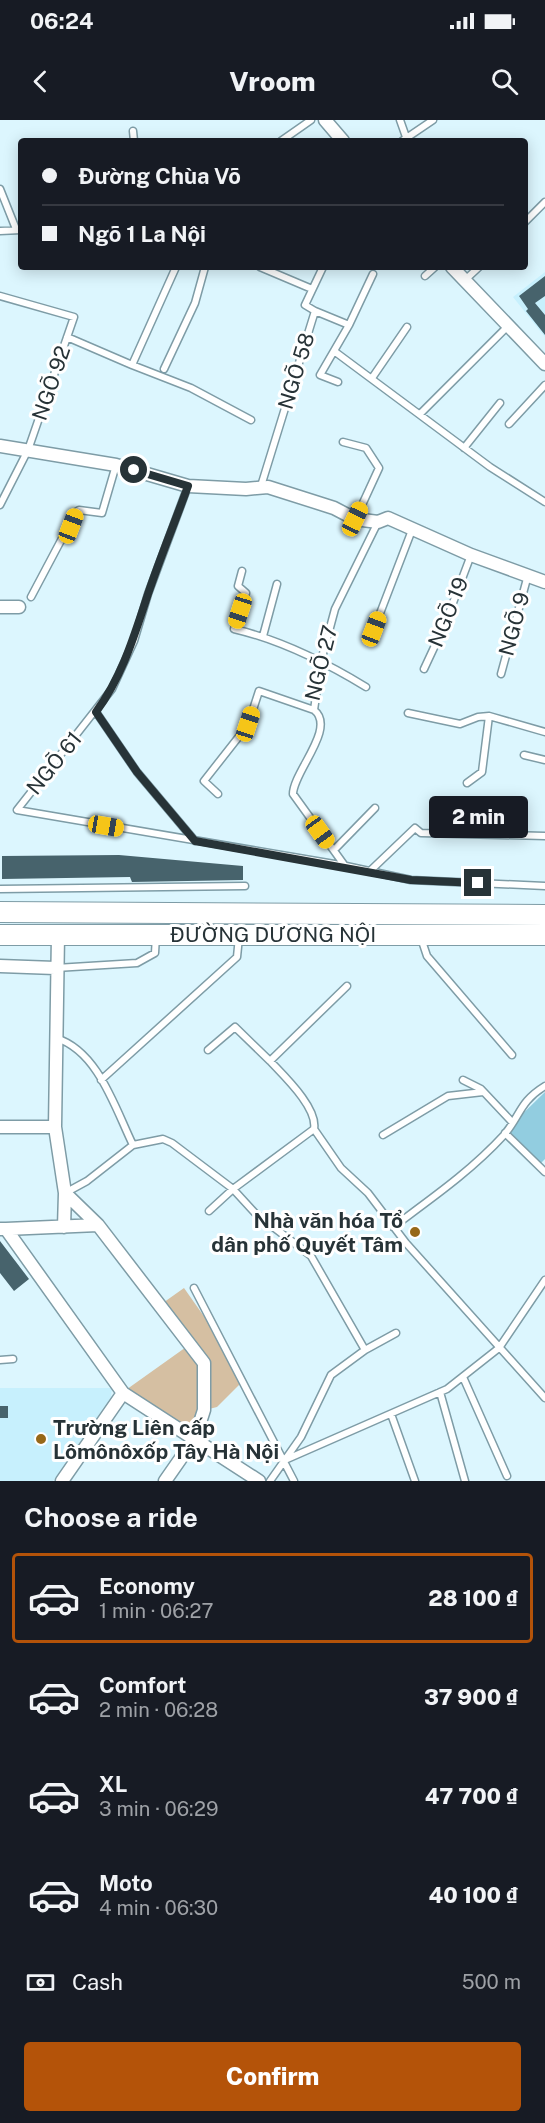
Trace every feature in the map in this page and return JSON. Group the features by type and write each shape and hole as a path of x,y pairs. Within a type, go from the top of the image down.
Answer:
{"main road":[{"name":"ĐƯỜNG DƯƠNG NỘI","path":"0,912 545,915"},
{"name":"ĐƯỜNG DƯƠNG NỘI","path":"0,935 545,935"}],"street":[{"path":"325,120 340,138"},
{"path":"455,270 545,364"},
{"path":"0,446 116,465 188,486 246,489 261,486 334,508 355,519 378,522 388,518 471,555 545,582"},
{"path":"0,607 19,607"},
{"path":"58,935 55,1127 64,1193 64,1227"},
{"path":"0,966 56,968"},
{"path":"0,1127 55,1127"},
{"path":"64,1193 98,1225 204,1363 204,1410 195,1438 165,1481"},
{"path":"3,1229 98,1225"},
{"path":"3,1229 123,1393 259,1481"},
{"path":"62,1481 123,1393"},
{"path":"179,1429 184,1455"}],"lane":[{"path":"285,138 311,120"},
{"path":"400,120 404,138"},
{"path":"406,138 433,120"},
{"path":"133,131 134,138"},
{"path":"0,189 18,228"},
{"path":"528,217 545,202"},
{"path":"0,231 18,230"},
{"path":"132,365 175,270"},
{"path":"164,369 195,303 204,270"},
{"path":"267,270 312,289"},
{"path":"315,311 305,305 322,270"},
{"path":"425,276 432,270"},
{"path":"465,280 476,270"},
{"path":"338,382 320,375 349,325 373,274"},
{"name":"NGÕ 92","path":"0,296 74,317 28,450 0,505"},
{"name":"NGÕ 58","path":"261,486 315,311 349,325"},
{"path":"420,414 508,326"},
{"path":"372,378 407,327"},
{"path":"67,337 191,388 251,420"},
{"path":"334,351 464,448 545,502"},
{"path":"509,424 545,385"},
{"path":"464,448 500,403"},
{"path":"344,442 366,448 379,468 355,519"},
{"path":"31,597 76,512 79,510 102,513 116,465"},
{"name":"NGÕ 61","path":"188,486 148,594 134,641 112,689 17,810 195,841"},
{"name":"NGÕ 27","path":"218,794 204,781 248,724 259,691 314,710 321,661 335,609 378,522"},
{"path":"374,629 412,530"},
{"name":"NGÕ 19","path":"424,669 445,624 471,555"},
{"path":"242,571 238,586 246,593 234,629 263,636 321,661 366,687"},
{"name":"NGÕ 9","path":"501,674 528,574"},
{"path":"263,636 277,584"},
{"path":"314,710 321,720 320,731 293,794 346,866"},
{"path":"96,712 137,772 195,841 346,866 411,880 545,886"},
{"path":"408,713 459,724 478,717 489,716 545,732"},
{"path":"467,783 482,772 489,716"},
{"path":"524,755 545,760"},
{"path":"334,850 375,808"},
{"path":"370,871 415,828 421,833 545,836"},
{"path":"0,889 245,886"},
{"path":"101,1080 237,957 239,934"},
{"path":"420,934 427,957 512,1055"},
{"path":"56,968 137,963 155,953 156,935"},
{"path":"270,1061 347,986"},
{"path":"208,1050 235,1027 270,1061 309,1108 315,1123 314,1129 233,1189 209,1211"},
{"path":"55,1038 72,1042 89,1060 134,1145"},
{"path":"463,1080 483,1092 512,1122"},
{"path":"393,1227 465,1173 505,1133 526,1100 545,1086"},
{"path":"382,1135 448,1096 483,1092"},
{"path":"314,1129 341,1168 362,1185 393,1227 545,1398"},
{"path":"505,1133 545,1172"},
{"path":"64,1193 87,1181 134,1145 162,1139 172,1143 233,1189 255,1213 311,1256 364,1350"},
{"path":"285,1460 440,1392 464,1377 499,1348 545,1280"},
{"path":"194,1288 294,1481"},
{"path":"270,1481 301,1437 331,1375 364,1350 396,1333"},
{"path":"0,1360 13,1359"},
{"path":"464,1377 507,1476"},
{"path":"440,1392 465,1481"},
{"path":"391,1414 415,1481"}],"shaded area":[{"path":"545,272 545,337 513,297"},
{"path":"545,1092 545,1159 541,1163 507,1129"},
{"path":"184,1288 227,1349 241,1383 217,1407 205,1410 205,1363 160,1305"},
{"path":"189,1345 203,1363 203,1410 194,1437 123,1392"},
{"name":"Trường Liên cấp Lômônôxốp Tây Hà Nội","path":"0,1388 112,1388 111,1397 53,1481 0,1481"}],"building":[{"path":"545,276 545,296 535,303 545,315 545,335 526,311 528,309 519,296"},
{"path":"119,855 243,866 243,880 132,882 130,877 2,879 2,856"},
{"path":"0,1241 29,1279 14,1291 0,1273"},
{"path":"0,1406 8,1406 8,1418 0,1418"}],"place":[{"name":"Nhà văn hóa Tổ dân phố Quyết Tâm","path":"415,1232"},
{"name":"Trường Liên cấp Lômônôxốp Tây Hà Nội","path":"41,1439"}],"route":[{"path":"134,470 188,486 148,594 134,641 112,689 96,712 137,772 195,841 346,866 411,880 478,883"}]}
